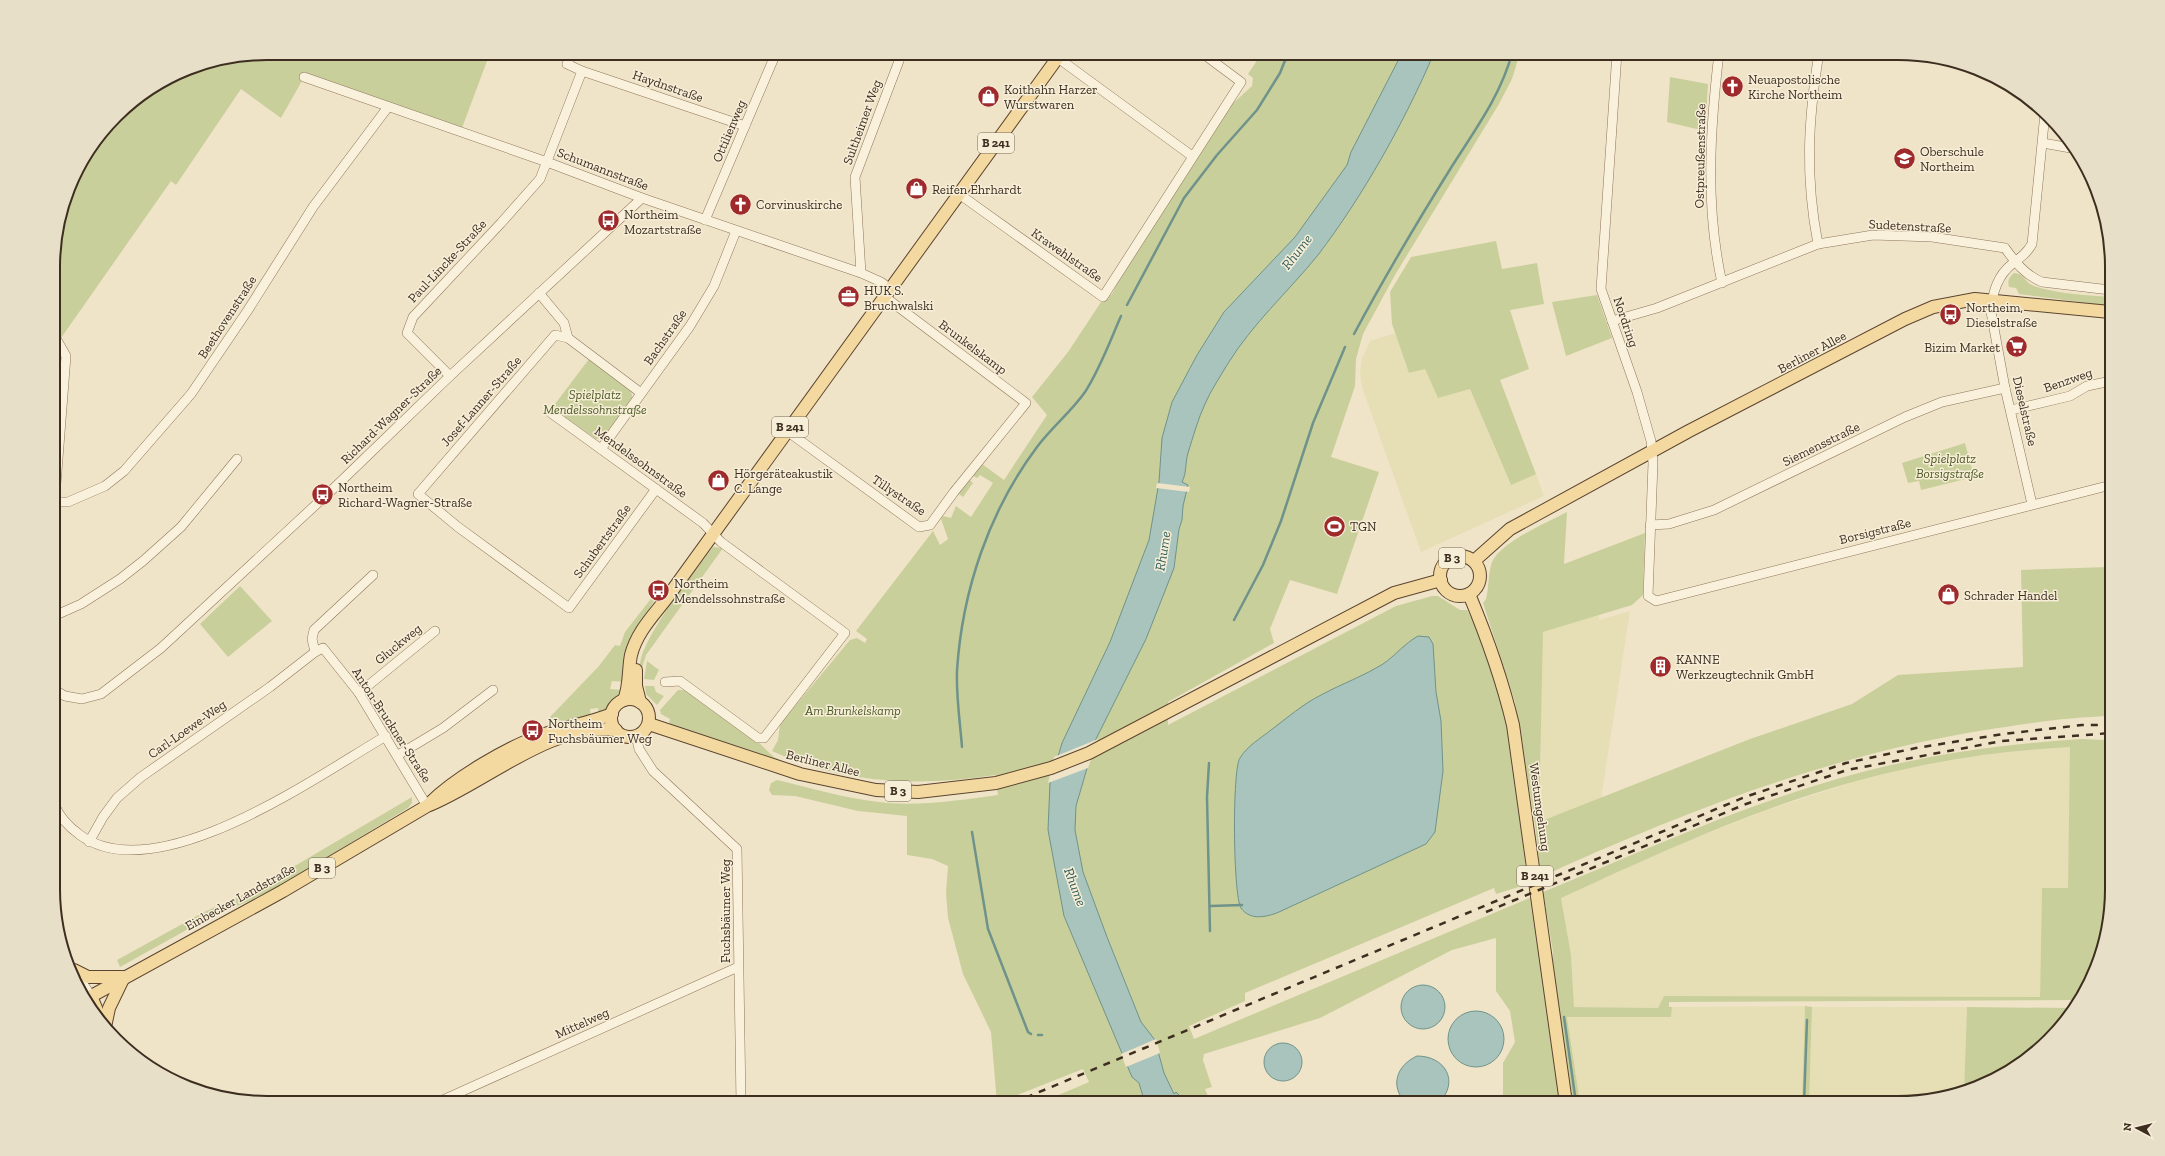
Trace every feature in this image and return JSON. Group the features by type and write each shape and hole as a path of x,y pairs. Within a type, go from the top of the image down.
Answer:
{"main road":[{"name":"B 241","path":"624,700 627,693 631,654 635,643 650,619 714,534 1055,60"},
{"name":"Berliner Allee","path":"1653,452 1904,319 1950,303 1975,298 1992,299"},
{"name":"B 3","path":"1992,299 2105,311"},
{"name":"B 3","path":"1474,562 1510,529 1653,452"},
{"name":"B 3","path":"1463,556 1474,562 1479,571 1479,582 1469,594 1454,594 1444,587 1441,580 1442,568 1451,559 1463,556"},
{"name":"Berliner Allee","path":"648,724 800,774 876,790 918,792 996,783 1051,768 1089,753 1168,713 1394,593 1441,580"},
{"name":"Westumgehung","path":"1469,594 1499,672 1513,725 1520,766 1565,1096"},
{"name":"B 241","path":"640,702 636,686 636,664 639,650 643,638 664,602"},
{"path":"624,700 635,700 640,702 648,711 648,724 641,734 636,736 625,736 616,730 612,722 612,714 616,706 624,700"},
{"name":"Einbecker Landstraße","path":"427,806 443,790 526,742 564,728 597,720 612,714"},
{"name":"Einbecker Landstraße","path":"91,996 283,891 427,806 447,798 489,773 547,743 576,734 604,728 616,730"},
{"path":"77,971 88,977 124,977 109,1008 107,1020"}],"street":[{"name":"Haydnstraße","path":"568,60 567,64 582,71 745,126"},
{"name":"Ottilienweg","path":"705,220 773,60"},
{"name":"Sultheimer Weg","path":"860,273 855,177 899,60"},
{"path":"1066,60 1192,156 1241,82 1211,60"},
{"name":"Nordring","path":"1617,60 1602,289 1642,407 1653,452 1648,596"},
{"name":"Ostpreußenstraße","path":"1718,60 1712,117 1710,182 1715,253 1722,283"},
{"path":"1818,60 1810,125 1808,163 1811,207 1818,244"},
{"path":"547,162 582,71"},
{"name":"Schumannstraße","path":"304,77 547,162 642,198 860,273 881,282 888,293"},
{"name":"Beethovenstraße","path":"60,504 105,486 124,471 191,394 248,310 313,207 388,107"},
{"name":"Dieselstraße","path":"2032,504 2005,388 1991,318 1992,299 1999,279 2028,251 2032,244 2044,121"},
{"path":"2043,143 2067,147"},
{"name":"Krawehlstraße","path":"959,194 1103,297 1192,156"},
{"name":"Paul-Lincke-Straße","path":"450,376 407,332 408,325 540,179 547,162"},
{"name":"Richard-Wagner-Straße","path":"60,693 65,696 82,699 101,694 161,648 335,487 450,376 642,198"},
{"name":"Bachstraße","path":"601,449 690,326 710,292 736,231"},
{"name":"Sudetenstraße","path":"1612,321 1657,308 1818,244 1873,235 1932,238 2005,248 2015,262 2032,278 2042,282 2105,289"},
{"path":"539,293 564,322 568,338 641,393"},
{"name":"Brunkelskamp","path":"888,293 1026,403"},
{"name":"Josef-Lanner-Straße","path":"568,338 555,335 418,494 458,527 569,608"},
{"path":"60,346 66,356 60,415"},
{"name":"Benzweg","path":"2011,410 2070,396 2087,386 2105,382"},
{"name":"Siemensstraße","path":"1650,525 1670,524 1714,510 1905,417 1942,402 2005,388"},
{"name":"Tillystraße","path":"787,431 920,527 930,525 954,492 1026,403"},
{"name":"Mendelssohnstraße","path":"551,413 703,523 722,542 845,632 764,738 758,738 680,681 665,682"},
{"path":"60,613 81,604 120,579 143,561 181,527 237,459"},
{"name":"Borsigstraße","path":"1648,596 1656,601 2105,486"},
{"name":"Schubertstraße","path":"569,608 656,489"},
{"path":"314,652 312,639 314,630 373,575"},
{"name":"Gluckweg","path":"359,693 435,631"},
{"name":"Anton-Bruckner-Straße","path":"314,652 323,648 359,693 427,806"},
{"name":"Carl-Loewe-Weg","path":"89,842 103,817 117,798 141,777 270,687 314,652"},
{"path":"398,756 443,728 493,690"},
{"path":"60,814 68,826 89,842 109,849 132,851 163,848 191,840 234,823 386,736"},
{"name":"Fuchsbäumer Weg","path":"636,736 639,749 653,771 737,850 741,1096"},
{"name":"Mittelweg","path":"452,1096 738,967"}],"shaded area":[{"path":"1395,333 1409,373 1425,369 1438,398 1470,389 1510,484 1536,474 1544,496 1421,552 1362,387 1360,373 1362,359 1370,341"},
{"path":"1630,611 1601,799 1539,822 1543,632 1599,615 1599,620"},
{"path":"2071,747 2068,888 2042,889 2040,997 1664,996 1658,1008 1574,1007 1571,955 1561,898 1670,848 1767,810 1856,781 1905,769 1965,758 2021,750"},
{"path":"1805,1006 1802,1096 1579,1096 1567,1017 1671,1017 1672,1007"},
{"path":"1812,1007 1967,1007 1964,1085 1938,1092 1911,1096 1809,1096"}],"green space":[{"path":"254,60 487,60 462,128 363,94 361,102 303,79 281,118 241,89 176,185 171,181 60,339 60,254 64,227 71,201 81,176 103,141 131,111 152,95 176,81 201,71 227,64"},
{"name":"Am Brunkelskamp","path":"1257,60 1518,60 1512,79 1499,104 1395,275 1363,334 1356,359 1355,386 1331,457 1379,472 1337,594 1290,580 1270,629 1274,643 1168,702 1168,725 1396,606 1432,596 1438,596 1460,610 1467,610 1482,641 1494,674 1503,707 1510,742 1527,880 1522,883 1522,886 1496,894 1494,888 1245,993 1245,1001 1189,1026 1194,1039 1532,897 1559,1096 1503,1096 1503,1063 1515,1042 1510,1011 1496,991 1496,938 1452,950 1320,1018 1204,1054 1203,1060 1212,1087 1205,1089 1208,1096 1056,1096 1089,1082 1083,1069 1015,1096 996,1096 991,1032 963,974 948,918 946,893 948,866 932,859 907,855 907,816 858,811 795,796 772,795 769,790 771,783 777,780 853,798 908,804 998,795 995,775 939,781 882,780 826,770 798,762 772,751 778,740 780,724 850,640 857,638 865,643 867,639 856,631 933,531 940,545 948,539 941,519 943,516 951,518 956,506 971,517 993,483 980,475 977,478 973,476 982,464 1004,480 1047,415 1032,397 1068,352 1101,302 1112,294 1124,270 1230,106 1252,86 1253,78 1248,74"},
{"path":"1670,77 1708,84 1705,131 1667,122"},
{"path":"1496,241 1502,269 1537,263 1544,304 1510,310 1529,369 1500,380 1536,474 1511,485 1470,389 1438,398 1425,369 1409,373 1392,324 1390,292 1411,257"},
{"path":"2014,273 2017,273 2031,285 2052,291 2105,297 2105,305 2019,294 2016,288 2009,287 2008,285 2011,276"},
{"path":"1597,295 1612,338 1566,356 1552,302"},
{"path":"60,356 62,359 60,378"},
{"name":"Spielplatz Mendelssohnstraße","path":"589,359 631,391 633,400 606,437 596,439 552,408"},
{"name":"Spielplatz Borsigstraße","path":"1965,443 1974,477 1921,490 1919,481 1908,483 1902,463"},
{"path":"970,480 973,483 963,497 959,494"},
{"path":"1567,512 1564,564 1645,533 1643,595 1632,605 1543,632 1539,822 1750,739 1852,704 1898,675 2023,667 2021,570 2105,567 2105,716 2082,717 1998,728 1879,752 1821,768 1764,786 1708,807 1596,852 1541,877 1535,824 1515,702 1483,603 1487,595 1492,562 1505,547 1537,527"},
{"path":"713,547 723,548 646,655 641,671 641,660 646,645 656,627 681,589"},
{"path":"240,586 272,621 228,657 200,624"},
{"path":"657,591 659,592 648,612 625,682 612,681 610,689 623,690 617,700 599,716 598,708 590,709 591,719 552,725 550,717 599,666 615,645 620,646 625,632"},
{"path":"647,661 659,670 654,680 644,679"},
{"path":"645,686 654,686 656,692 664,696 657,705 646,694"},
{"path":"678,690 686,690 757,741 774,757 787,763 786,765 694,734 669,723 670,719 661,714 660,710"},
{"path":"2082,739 2105,740 2105,902 2101,929 2094,955 2084,980 2072,1000 1669,1002 1669,1007 1672,1007 1671,1017 1567,1017 1579,1096 1570,1096 1552,960 1553,952 1543,892 1725,817 1762,803 1837,779 1897,764 1958,752 2020,744","holes":["2070,747 2068,888 2042,888 2040,997 1664,996 1658,1008 1574,1007 1571,955 1561,898 1687,841 1773,807 1861,780 1906,769 1967,758 2008,752"]},
{"path":"412,797 412,803 408,808 281,885 252,900 208,918 120,967 117,960 204,912 264,884"},
{"path":"1805,1006 1812,1007 1809,1096 1802,1096"},
{"path":"1967,1007 2067,1008 2054,1025 2024,1053 1989,1075 1964,1085"}],"water":[{"name":"Rhume","path":"1398,60 1431,60 1410,105 1382,157 1351,208 1307,269 1259,322 1237,350 1207,399 1186,460 1185,475 1182,482 1188,485 1179,529 1174,568 1146,639 1095,741 1076,806 1075,830 1083,872 1141,1022 1155,1040 1164,1073 1174,1094 1176,1092 1179,1095 1143,1096 1139,1083 1132,1077 1064,916 1048,830 1050,783 1062,743 1110,642 1149,540 1159,482 1162,438 1172,402 1197,355 1224,312 1295,237 1347,165 1351,152"},
{"path":"1418,636 1429,637 1433,644 1436,692 1441,721 1443,771 1435,832 1426,844 1279,912 1259,917 1249,915 1241,908 1238,899 1236,881 1234,833 1237,767 1240,758 1254,742 1301,707 1336,687 1383,664 1408,642"},
{"path":"1419,985 1427,985 1432,986 1439,991 1444,998 1444,1016 1439,1023 1432,1028 1419,1029 1411,1026 1404,1019 1401,1011 1401,1003 1404,995 1411,988"},
{"path":"1476,1011 1487,1013 1496,1019 1502,1028 1504,1039 1502,1050 1496,1059 1487,1065 1476,1067 1465,1065 1456,1059 1450,1050 1448,1039 1450,1028 1456,1019 1465,1013"},
{"path":"1279,1043 1287,1043 1299,1052 1302,1062 1299,1072 1293,1078 1287,1081 1279,1081 1267,1072 1264,1066 1264,1058 1273,1046"},
{"path":"1417,1056 1427,1057 1442,1065 1449,1078 1444,1096 1401,1096 1398,1090 1398,1076 1400,1070 1410,1060"}],"pier":[{"path":"1157,483 1190,487 1189,492 1156,488"},
{"path":"1098,739 1088,768 1048,783 1054,757"},
{"path":"1156,1039 1160,1053 1126,1067 1121,1054"}],"waterway":[{"path":"1127,305 1184,198 1217,155 1257,110 1280,73 1285,60"},
{"path":"1354,334 1412,231 1485,114 1501,84 1510,60"},
{"path":"962,747 957,671 965,611 981,553 992,525 1020,472 1037,447 1085,392 1095,374 1121,316"},
{"path":"1234,620 1263,565 1281,521 1313,423 1345,347"},
{"path":"1209,763 1207,797 1210,931"},
{"path":"972,832 988,929 1028,1032 1031,1034"},
{"path":"1210,906 1242,905"},
{"path":"1564,1017 1575,1096"},
{"path":"1804,1096 1807,1020"}],"railway":[{"path":"1030,1096 1745,797 1846,763 1916,748 2003,734 2082,725 2105,725"},
{"path":"1486,912 1746,804 1847,770 2002,741 2105,734"}],"place":[{"name":"Neuapostolische Kirche Northeim","path":"1733,86"},
{"name":"Koithahn Harzer Wurstwaren","path":"989,96"},
{"name":"Oberschule Northeim","path":"1904,158"},
{"name":"Reifen Ehrhardt","path":"916,189"},
{"name":"Corvinuskirche","path":"740,204"},
{"name":"Northeim Mozartstraße","path":"609,221"},
{"name":"HUK S. Bruchwalski","path":"848,297"},
{"name":"Northeim, Dieselstraße","path":"1951,314"},
{"name":"Bizim Market","path":"2016,347"},
{"name":"Hörgeräteakustik C. Lange","path":"718,480"},
{"name":"Northeim Richard-Wagner-Straße","path":"322,494"},
{"name":"TGN","path":"1334,526"},
{"name":"Northeim Mendelssohnstraße","path":"659,590"},
{"name":"Schrader Handel","path":"1948,595"},
{"name":"KANNE Werkzeugtechnik GmbH","path":"1660,666"},
{"name":"Northeim Fuchsbäumer Weg","path":"533,730"}]}
